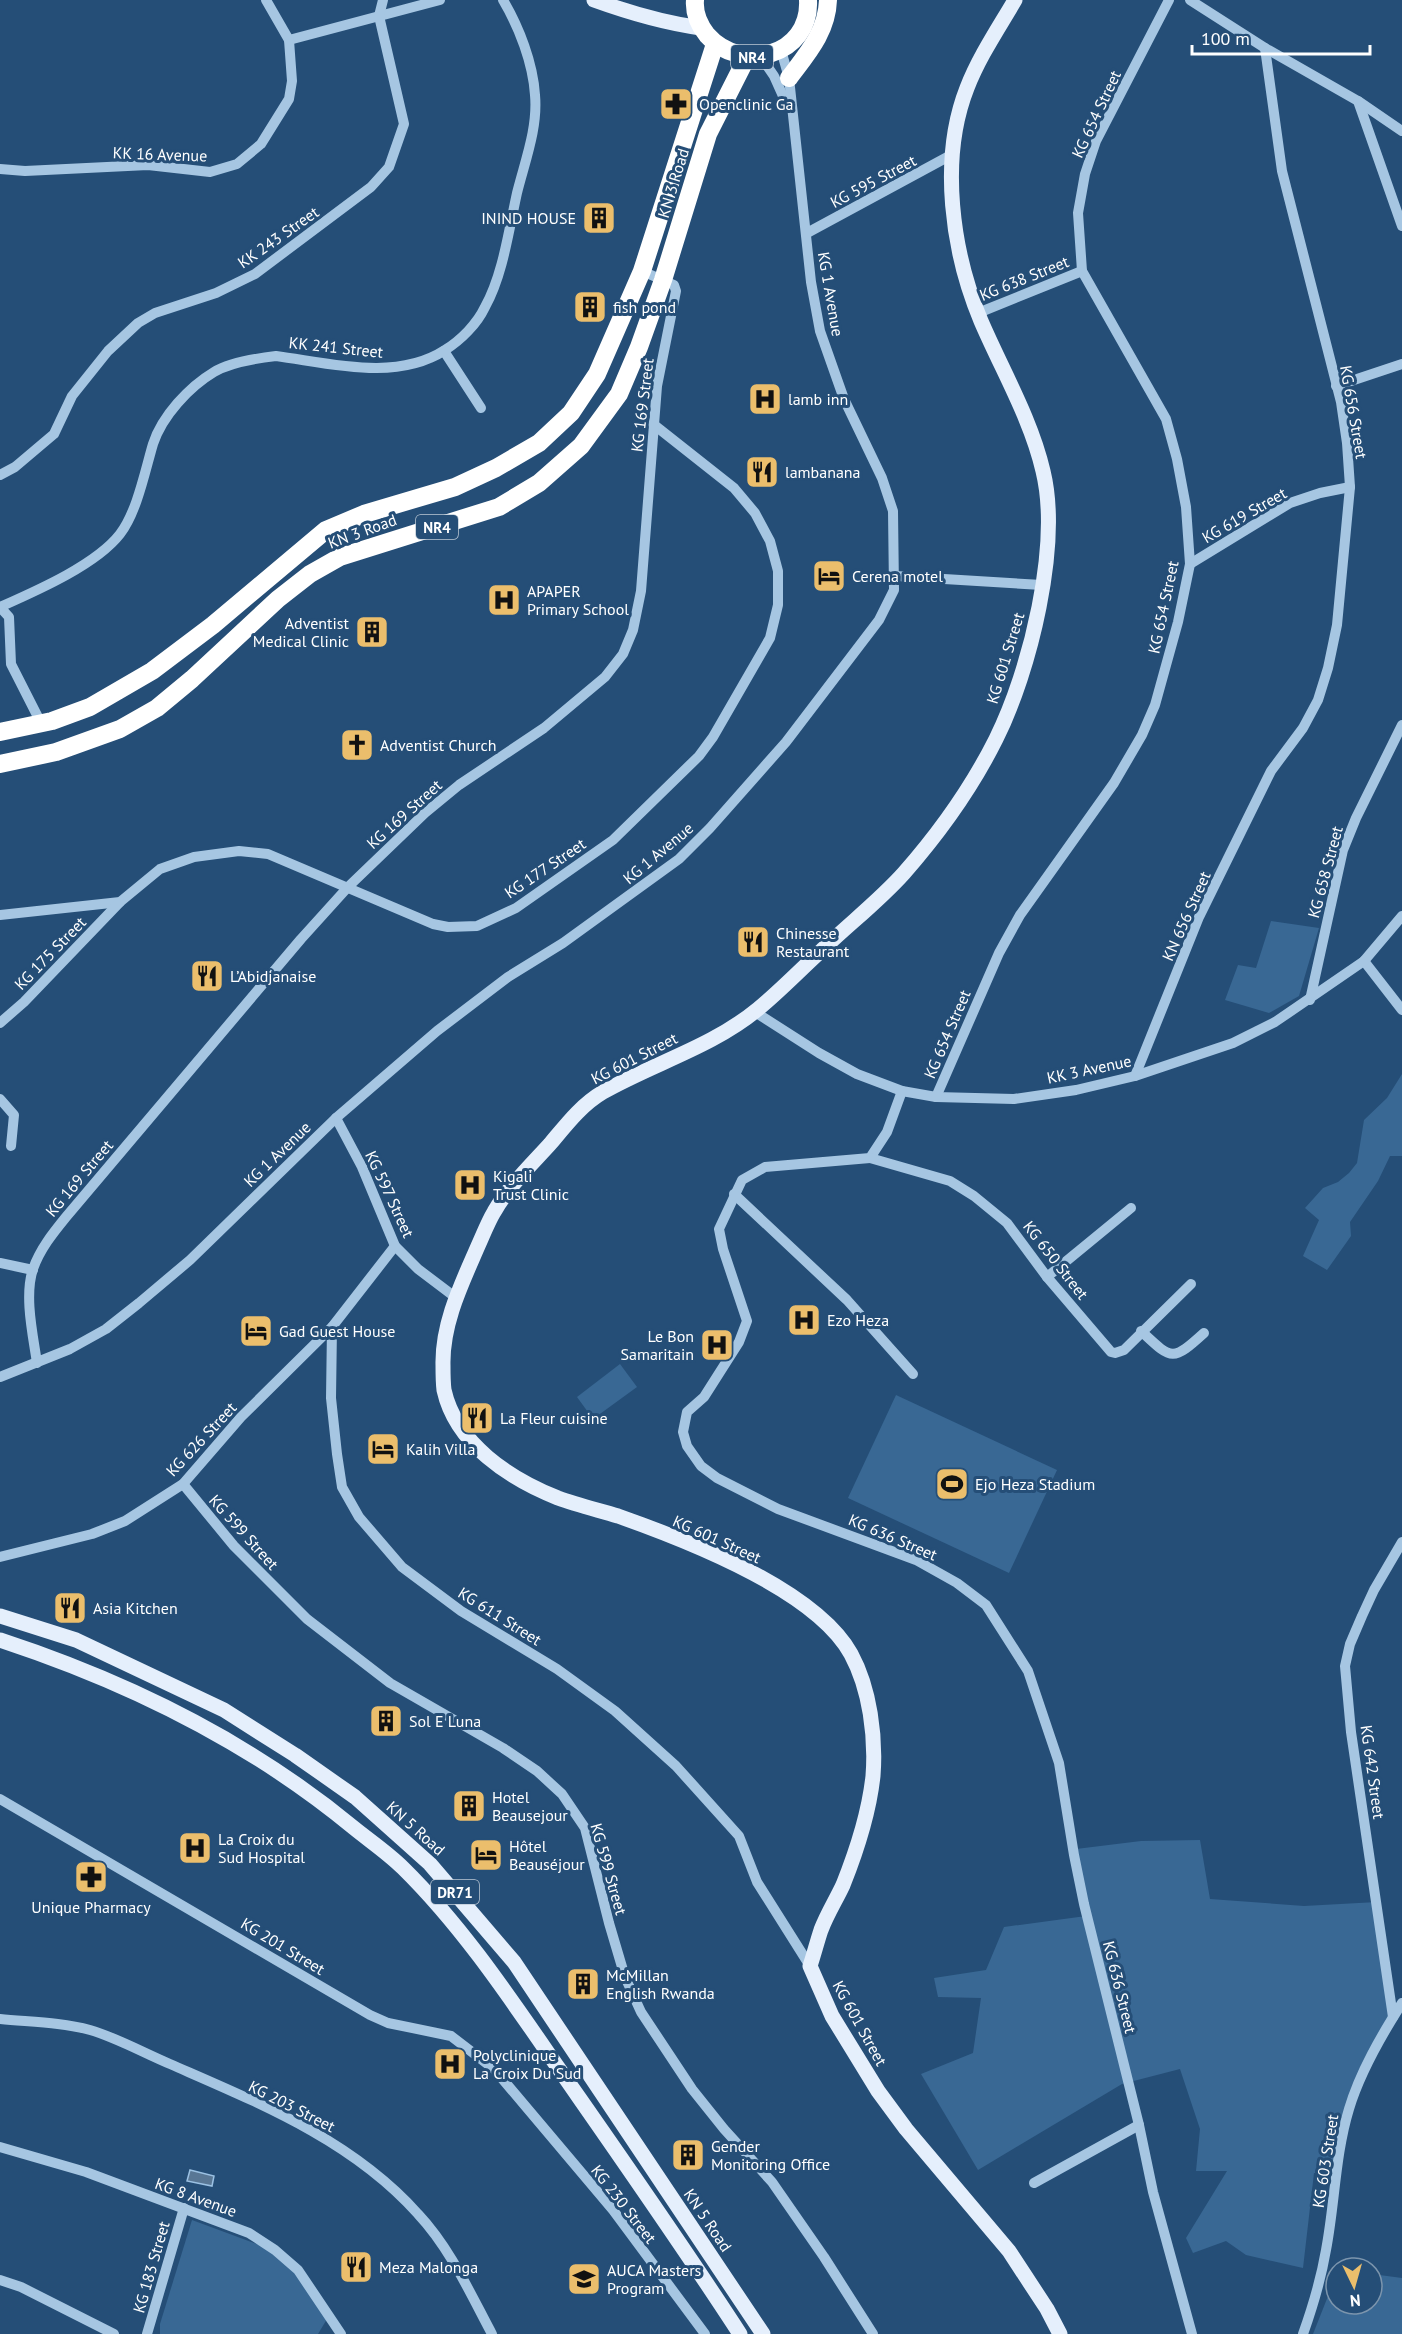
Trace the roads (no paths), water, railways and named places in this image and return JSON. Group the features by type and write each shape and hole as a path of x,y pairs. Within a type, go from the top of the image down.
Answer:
{"highway":[{"name":"NR4","path":"695,0 701,28 715,44 730,53 754,57 781,50 793,39 802,26 808,0"},
{"path":"789,78 822,31 828,12 828,0"},
{"name":"KN 3 Road","path":"0,732 41,723 90,708 152,671 213,625 326,530 364,514 455,487 496,468 539,443 571,414 597,374 642,271 715,44"},
{"name":"KN 3 Road","path":"0,764 56,752 120,729 157,708 192,679 278,599 310,574 340,557 499,507 539,483 581,446 618,394 639,347 663,280 708,134 754,57"}],"main road":[{"path":"594,0 665,23 701,28"},
{"name":"KG 601 Street","path":"1015,0 967,87 958,117 953,154 952,200 958,242 978,313 1030,429 1043,466 1048,499 1049,536 1042,585 1018,686 997,738 962,799 902,875 755,1012 712,1040 602,1093 583,1106 495,1209 455,1297 443,1354 444,1390 457,1423 492,1461 507,1473 561,1499 621,1517 718,1555 776,1587 807,1608 833,1630 849,1651 861,1676 866,1698 872,1729 873,1772 868,1807 857,1848 844,1883 822,1926 810,1966 832,2016 878,2091 906,2129 1009,2251 1047,2309 1060,2334"},
{"name":"KN 5 Road","path":"0,1616 76,1640 224,1710 296,1755 355,1797 430,1864 514,1962 763,2334"},
{"name":"DR71","path":"0,1640 126,1688 203,1725 274,1768 336,1813 402,1867 440,1910 520,2013 685,2250 740,2334"},
{"path":"440,1910 456,1894"}],"street":[{"name":"KK 16 Avenue","path":"0,169 25,171 148,165 210,172 237,164 261,144 289,99 292,81 289,40 266,0"},
{"name":"KK 243 Street","path":"0,475 15,467 54,434 72,396 108,351 138,322 155,313 216,293 255,274 371,187 389,167 404,124 379,16 383,0"},
{"path":"289,40 440,0"},
{"name":"KK 241 Street","path":"0,607 48,585 108,548 122,532 130,515 161,426 193,389 215,371 260,358 276,356 384,369 413,364 444,351 466,334 485,308 499,269 534,124 533,80 512,15 503,0"},
{"name":"KG 654 Street","path":"936,1097 999,952 1020,915 1114,783 1142,735 1155,705 1175,633 1190,564 1186,507 1166,419 1082,271 1078,213 1085,174 1096,141 1169,0"},
{"path":"1190,0 1265,48 1358,101 1402,131"},
{"name":"KG 656 Street","path":"1265,48 1282,171 1336,386 1347,443 1350,487 1342,579 1328,668 1318,700 1303,728 1271,771"},
{"name":"KG 1 Avenue","path":"0,1377 70,1349 106,1329 190,1260 336,1118 437,1031 508,977 563,943 679,859 710,828 786,741 879,620 894,590 893,511 882,478 844,399 820,331 811,282 807,233 791,117 789,78 781,50"},
{"name":"KG 1 Avenue","path":"754,57 779,85 791,117"},
{"path":"1358,101 1402,226"},
{"name":"KG 595 Street","path":"807,233 953,154"},
{"path":"642,271 663,280"},
{"name":"KG 638 Street","path":"978,313 1082,271"},
{"name":"KG 169 Street","path":"37,1363 29,1303 33,1270 47,1241 66,1217 301,939 348,887 425,813 459,785 544,728 605,676 623,654 633,630 641,591 657,386 676,291 674,285 663,280"},
{"path":"444,351 481,408"},
{"path":"1336,386 1402,364"},
{"name":"KG 177 Street","path":"120,902 160,869 194,857 239,851 268,854 433,924 448,927 477,926 516,908 613,840 677,779 713,737 770,638 778,605 778,571 770,541 755,513 734,488 653,424"},
{"name":"KG 619 Street","path":"1190,564 1290,503 1320,493 1350,487"},
{"path":"895,576 1042,585"},
{"path":"0,607 9,617 11,664 41,723"},
{"name":"KG 658 Street","path":"1310,1000 1344,850 1356,818 1402,725"},
{"name":"KN 656 Street","path":"1135,1076 1199,917 1271,771"},
{"path":"0,915 120,902"},
{"name":"KG 175 Street","path":"0,1023 24,1002 120,902"},
{"name":"KK 3 Avenue","path":"755,1012 838,1064 857,1074 902,1091 936,1097 1014,1099 1076,1090 1135,1076 1233,1043 1275,1022 1364,961 1402,916"},
{"path":"1364,961 1402,1010"},
{"path":"870,1158 886,1132 902,1091"},
{"path":"0,1099 14,1115 11,1146"},
{"name":"KG 597 Street","path":"336,1118 362,1167 395,1246 418,1269 455,1297"},
{"name":"KG 636 Street","path":"870,1158 765,1167 742,1180 719,1229 723,1249 747,1321 738,1342 704,1397 687,1412 683,1432 687,1446 701,1466 717,1478 778,1509 916,1560 957,1583 986,1605 1028,1671 1059,1763 1084,1904 1139,2125 1153,2192 1192,2334"},
{"name":"KG 650 Street","path":"870,1158 950,1181 974,1196 1007,1223 1047,1277 1111,1352 1124,1350 1191,1284"},
{"path":"734,1194 847,1300 913,1374"},
{"path":"1047,1277 1131,1208"},
{"path":"332,1327 395,1246"},
{"path":"0,1263 33,1270"},
{"name":"KG 626 Street","path":"0,1557 92,1534 125,1521 183,1484 241,1417 332,1327"},
{"name":"KG 611 Street","path":"332,1327 331,1398 337,1454 342,1487 359,1517 402,1567 460,1611 557,1669 605,1704 676,1766 739,1836 756,1882 810,1966"},
{"path":"1141,1331 1164,1353 1172,1354 1182,1352 1204,1332"},
{"name":"KG 599 Street","path":"183,1484 234,1546 307,1619 390,1683 503,1748 537,1772 562,1794 585,1828 625,1977 641,2012 692,2089 724,2129 772,2182 824,2257 873,2334"},
{"name":"KG 642 Street","path":"1393,2017 1351,1732 1346,1655 1374,1590 1402,1542"},
{"name":"KG 201 Street","path":"0,1799 370,2015 388,2023 451,2037 494,2069 540,2122"},
{"name":"KG 603 Street","path":"1303,2334 1319,2285 1341,2138 1348,2110 1358,2083 1402,2003"},
{"name":"KG 203 Street","path":"0,2019 58,2024 92,2031 274,2111 333,2143 368,2166 419,2214 459,2271 492,2334"},
{"name":"KG 230 Street","path":"540,2122 613,2210 705,2334"},
{"path":"1034,2183 1139,2125"},
{"name":"KG 8 Avenue","path":"0,2147 86,2172 249,2233 275,2250 297,2270 341,2334"},
{"name":"KG 183 Street","path":"147,2334 184,2208"},
{"path":"0,2280 21,2287 114,2334"}],"place":[{"name":"Openclinic Ga","path":"676,104"},
{"name":"ININD HOUSE","path":"599,218"},
{"name":"fish pond","path":"590,307"},
{"name":"lamb inn","path":"765,399"},
{"name":"lambanana","path":"762,472"},
{"name":"Cerena motel","path":"829,576"},
{"name":"APAPER Primary School","path":"504,600"},
{"name":"Adventist Medical Clinic","path":"372,632"},
{"name":"Adventist Church","path":"357,745"},
{"name":"Chinesse Restaurant","path":"753,942"},
{"name":"L’Abidjanaise","path":"207,976"},
{"name":"Kigali Trust Clinic","path":"470,1185"},
{"name":"Ezo Heza","path":"804,1320"},
{"name":"Gad Guest House","path":"256,1331"},
{"name":"Le Bon Samaritain","path":"717,1345"},
{"name":"La Fleur cuisine","path":"477,1418"},
{"name":"Kalih Villa","path":"383,1449"},
{"name":"Ejo Heza Stadium","path":"952,1484"},
{"name":"Asia Kitchen","path":"70,1608"},
{"name":"Sol E Luna","path":"386,1721"},
{"name":"Hotel Beausejour","path":"469,1806"},
{"name":"La Croix du Sud Hospital","path":"195,1848"},
{"name":"Hôtel Beauséjour","path":"486,1855"},
{"name":"Unique Pharmacy","path":"91,1877"},
{"name":"McMillan English Rwanda","path":"583,1984"},
{"name":"Polyclinique La Croix Du Sud","path":"450,2064"},
{"name":"Gender Monitoring Office","path":"688,2155"},
{"name":"Meza Malonga","path":"356,2267"},
{"name":"AUCA Masters Program","path":"584,2279"}]}
